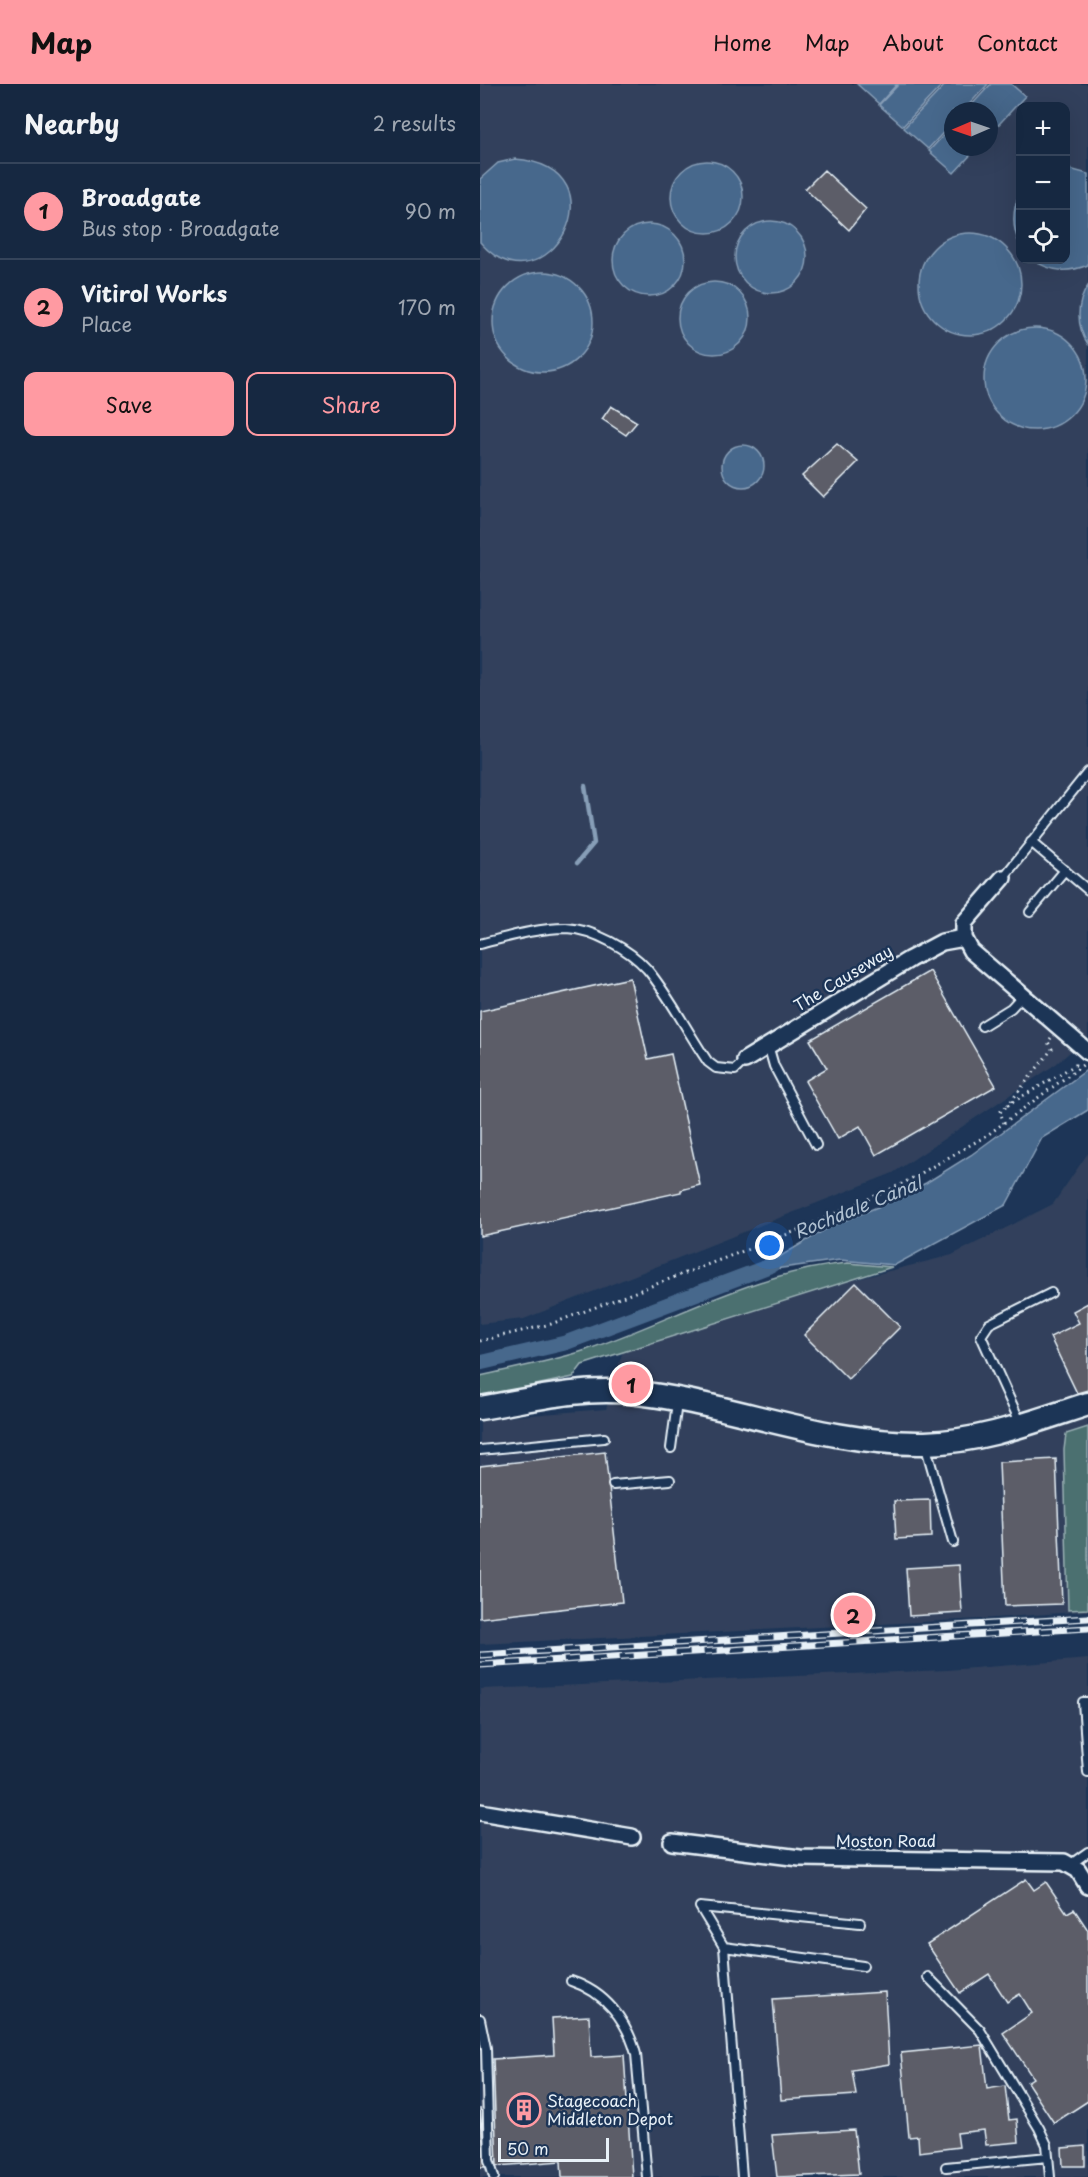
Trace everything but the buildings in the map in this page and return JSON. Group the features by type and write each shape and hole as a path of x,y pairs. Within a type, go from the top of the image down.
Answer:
{"street":[{"path":"1003,878 964,923 964,938 971,951 1062,1029 1085,1059"},
{"name":"The Causeway","path":"746,1060 910,959 950,939 964,938"},
{"path":"480,1408 573,1393 627,1392 677,1398 815,1432 882,1442 925,1443 968,1439 1088,1404"},
{"path":"480,1812 632,1837"},
{"name":"Moston Road","path":"672,1842 800,1858 1042,1860 1071,1863"},
{"path":"1071,1863 1088,1886"}],"lane":[{"path":"1003,878 1088,772"},
{"path":"1031,842 1088,890"},
{"path":"1030,912 1065,870"},
{"path":"480,944 546,929 579,930 597,937 630,954 647,970 708,1062 716,1068 735,1070 746,1060"},
{"path":"982,1026 1011,1008 1023,995"},
{"path":"768,1045 774,1066 816,1145"},
{"path":"1022,1425 981,1336 990,1324 1051,1293"},
{"path":"671,1448 677,1398"},
{"path":"480,1449 604,1438"},
{"path":"925,1443 953,1542"},
{"path":"613,1485 669,1480"},
{"path":"1088,1702 1083,1702 1088,1772"},
{"path":"1071,1863 1088,1852"},
{"path":"742,2177 724,1947 700,1907 860,1923"},
{"path":"724,1947 863,1966"},
{"path":"928,1977 980,2031 1039,2128 1047,2145 1050,2177"},
{"path":"571,1981 588,1986 602,1996 614,2010 633,2041 648,2177"},
{"path":"480,2019 486,2049 489,2160 494,2177"},
{"path":"946,2167 1048,2157"}],"path":[{"path":"1008,1105 1052,1049 1048,1042 1062,1029"},
{"path":"1004,1123 1000,1112 1008,1105 1085,1059"},
{"path":"480,1341 551,1323 796,1231 902,1185 1004,1123 1085,1059"}],"shaded area":[{"path":"480,84 1088,84 1088,1037 1056,1064 893,1173 524,1319 480,1324"},
{"path":"857,84 897,84 879,104"},
{"path":"899,84 943,84 903,126 879,105"},
{"path":"946,84 988,84 971,102 944,102 944,132 928,149 904,128"},
{"path":"991,84 1011,84 1025,96 1019,102 1016,102 1016,106 998,125 998,102 974,102"},
{"path":"944,135 944,156 970,156 954,173 929,151"},
{"path":"515,159 549,168 567,186 571,209 565,232 550,252 529,262 505,261 480,242 480,179 498,163"},
{"path":"707,161 727,167 737,177 743,197 737,217 727,227 707,233 687,227 677,217 671,197 677,177 687,167"},
{"path":"1070,169 1088,174 1088,265 1067,270 1040,264 1070,264"},
{"path":"1016,206 1016,232 1014,219"},
{"path":"771,221 791,227 801,237 807,257 801,277 791,287 771,293 751,287 741,277 735,257 741,237 751,227"},
{"path":"649,224 663,227 675,234 682,246 685,260 682,274 675,286 663,293 649,296 635,293 623,286 616,274 613,260 616,246 623,234 635,227"},
{"path":"960,234 980,234 998,241 1013,256 1020,274 1020,294 1013,312 998,327 980,334 960,334 942,327 927,312 920,294 920,274 927,256 942,241"},
{"path":"543,272 562,276 578,287 589,303 593,322 589,341 578,357 562,368 543,372 524,368 508,357 497,341 493,322 497,303 508,287 524,276"},
{"path":"714,282 734,288 744,298 750,318 744,338 734,348 714,354 694,348 684,338 678,318 684,298 694,288"},
{"path":"1088,286 1088,344 1081,330 1079,315 1081,300"},
{"path":"1035,328 1055,332 1071,343 1082,359 1086,379 1082,399 1071,415 1055,426 1035,430 1015,426 999,415 988,399 984,379 988,359 999,343 1015,332"},
{"path":"743,445 758,451 764,466 758,481 743,487 728,481 722,466 728,451"},
{"path":"1088,1069 1088,1110 1042,1138 1006,1205 895,1265 840,1260 754,1272 831,1226 880,1206 926,1183 971,1155"},
{"path":"1088,1153 1088,1611 980,1619 480,1644 480,1419 606,1409 624,1347 759,1304 952,1255 1053,1204"},
{"path":"1088,1659 1088,2177 480,2177 480,1689 947,1670"}],"green space":[{"path":"848,1263 892,1267 582,1365 573,1377 480,1397 480,1376 583,1351 713,1299 780,1276"},
{"path":"1088,1427 1088,1609 1068,1610 1064,1450 1066,1434"}],"waterway":[{"path":"577,863 594,843 585,786"},
{"name":"Rochdale Canal","path":"480,1363 565,1343 772,1265"}],"railway":[{"path":"480,1655 1088,1618"},
{"path":"480,1665 1088,1628"}],"place":[{"name":"Broadgate","path":"631,1384"},
{"name":"Vitirol Works","path":"853,1615"},
{"name":"Stagecoach Middleton Depot","path":"524,2110"}]}
